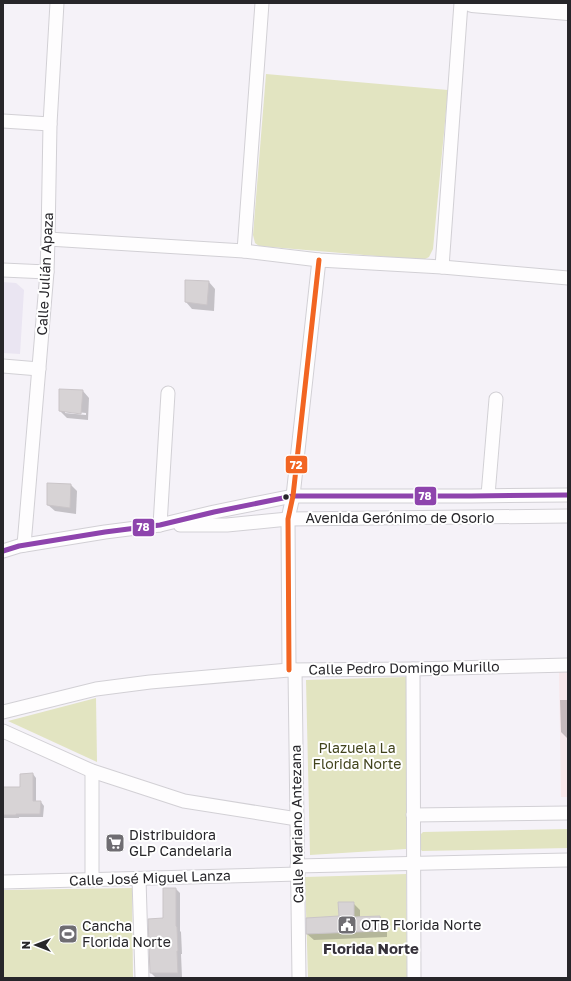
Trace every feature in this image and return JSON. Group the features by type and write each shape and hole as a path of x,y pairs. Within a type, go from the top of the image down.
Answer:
{"main road":[{"path":"472,3 568,11"}],"street":[{"name":"Calle Julián Apaza","path":"24,545 47,272 50,124 57,3"},
{"path":"244,251 262,3"},
{"path":"442,267 461,3"},
{"path":"3,121 50,124"},
{"path":"48,239 244,251 319,260 442,267 568,278"},
{"name":"Calle Mariano Antezana","path":"299,978 297,819 288,519 293,496 319,260"},
{"path":"3,270 47,272"},
{"path":"3,366 39,369"},
{"path":"160,525 168,393"},
{"path":"488,496 496,399"},
{"name":"Avenida Gerónimo de Osorio","path":"3,551 24,545 160,525 293,496 568,495"},
{"name":"Avenida Gerónimo de Osorio","path":"160,525 227,525 288,519 568,516"},
{"name":"Calle Pedro Domingo Murillo","path":"3,712 96,689 150,682 292,670 568,665"},
{"path":"413,669 414,978"},
{"path":"3,731 92,771 184,801 297,819"},
{"path":"92,771 92,880"},
{"path":"413,815 568,813"},
{"name":"Calle José Miguel Lanza","path":"3,882 138,879 414,864 568,860"},
{"path":"138,879 142,978"}],"shaded area":[{"path":"3,282 16,283 24,290 20,354 3,353"},
{"path":"559,672 568,672 568,797 561,797"}],"green space":[{"path":"266,74 448,90 433,249 429,257 423,260 259,246 255,243 253,235"},
{"name":"Plazuela La Florida Norte","path":"406,677 406,849 310,855 306,680"},
{"path":"96,698 97,762 8,721"},
{"path":"568,829 568,848 422,851 418,846 418,837 423,832"},
{"path":"406,874 407,978 308,978 305,877"},
{"name":"Cancha Florida Norte","path":"132,888 133,978 3,978 3,890"}],"building":[{"path":"185,280 209,281 207,305 185,302"},
{"path":"59,389 83,390 81,414 59,411"},
{"path":"47,483 71,484 70,508 47,505"},
{"path":"33,773 33,801 41,801 40,814 3,815 3,787 20,787 20,774"},
{"path":"163,888 176,888 178,973 150,973 148,919 163,918"},
{"path":"338,902 354,902 354,917 380,916 381,931 306,934 306,918 339,916"}],"transit line":[{"name":"72","path":"289,670 288,519 293,496 319,260"},
{"name":"78","path":"3,551 19,546 160,525 293,496 568,495"}],"place":[{"name":"Distribuidora GLP Candelaria","path":"115,843"},
{"name":"OTB Florida Norte","path":"347,925"},
{"name":"Cancha Florida Norte","path":"68,934"}],"district":[{"name":"Florida Norte","path":"371,949"}]}
